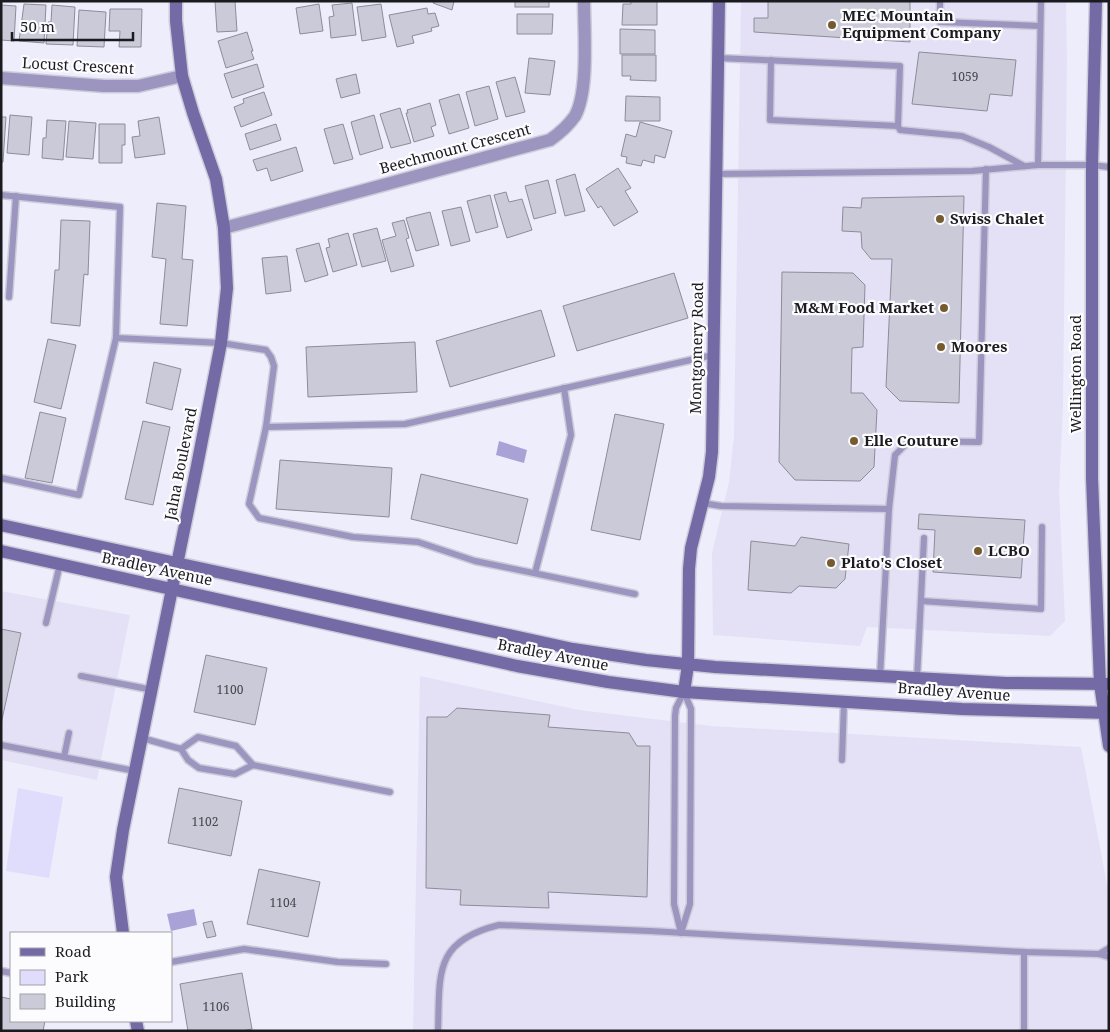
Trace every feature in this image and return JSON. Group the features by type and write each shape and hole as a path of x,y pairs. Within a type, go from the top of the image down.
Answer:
{"main road":[{"name":"Jalna Boulevard","path":"123,932 116,878 123,830 153,690 221,343 227,288 224,228 216,179 182,76 176,21 176,1"},
{"name":"Montgomery Road","path":"684,692 688,665 691,548 709,477 712,452 719,1"},
{"name":"Wellington Road","path":"1096,1 1092,165 1092,488 1109,746"},
{"name":"Bradley Avenue","path":"1,525 573,649 646,660 688,665 917,679 1006,683 1104,684"},
{"name":"Bradley Avenue","path":"1,552 536,669 608,682 684,692 962,709 1106,713"}],"street":[{"name":"Beechmount Crescent","path":"224,228 550,140 564,130 575,114 581,98 584,1"},
{"name":"Locust Crescent","path":"1,78 104,86 138,86 182,76"}],"lane":[{"path":"940,1 940,22 1040,26"},
{"path":"1038,165 1041,1"},
{"path":"718,58 900,66 898,126"},
{"path":"771,60 770,120 898,126 904,131 962,136 989,147 1024,166"},
{"path":"716,174 986,169 1038,165 1092,165 1109,167"},
{"path":"880,677 889,509 895,454 909,441 979,442 986,169"},
{"path":"1,195 120,207 116,338 79,495 1,478"},
{"path":"9,298 16,196"},
{"path":"116,338 221,343 266,350 274,366 266,427 249,504 258,518 353,537 418,542 475,561 635,594"},
{"path":"266,427 406,424 713,355"},
{"path":"535,573 570,435 564,388"},
{"path":"702,503 721,506 889,509"},
{"path":"921,601 1041,609 1042,527"},
{"path":"917,679 924,538"},
{"path":"46,623 60,564"},
{"path":"81,676 153,690"},
{"path":"681,933 674,904 675,716 676,708 684,692"},
{"path":"681,933 690,904 691,709 684,692"},
{"path":"842,760 844,701"},
{"path":"64,758 69,733"},
{"path":"181,749 198,737 236,746 254,765 390,792"},
{"path":"142,738 181,749 188,760 199,768 235,774 254,765"},
{"path":"1,745 135,771"},
{"path":"438,1031 440,977 447,955 463,938 479,930 499,925 1024,952 1100,954 1109,957"},
{"path":"1100,954 1109,948"},
{"path":"172,962 244,949 338,962 386,964"},
{"path":"1024,952 1024,1031"}],"shaded area":[{"path":"741,1 1066,1 1063,406 1059,491 1065,621 1050,636 867,627 860,646 713,635 712,553 729,482 734,436"},
{"path":"499,441 527,450 524,463 496,455"},
{"path":"1,591 130,615 97,780 1,760"},
{"path":"420,676 579,710 712,726 1081,747 1109,895 1109,1031 413,1031"},
{"path":"194,909 197,925 171,931 167,914"}],"green space":[{"path":"18,788 63,797 49,878 6,871"}],"building":[{"path":"215,1 235,1 237,31 217,32"},
{"path":"434,1 454,1 452,10 433,3"},
{"path":"515,1 549,1 549,7 515,7"},
{"path":"631,1 657,1 657,25 622,25 623,4 631,4"},
{"name":"MEC Mountain Equipment Company","path":"768,1 910,1 910,42 754,32 754,18 768,18"},
{"path":"352,3 356,35 331,38 329,17 334,16 332,5"},
{"path":"24,4 46,5 44,43 19,41"},
{"path":"319,4 323,31 300,34 296,8"},
{"path":"381,4 386,37 362,41 357,7"},
{"path":"1,5 16,6 14,41 1,40"},
{"path":"52,5 75,7 73,45 46,44 48,22 51,22"},
{"path":"427,8 428,14 435,13 439,26 431,28 432,31 412,36 414,43 397,47 389,15"},
{"path":"110,9 142,9 141,47 119,47 120,31 109,31"},
{"path":"79,10 106,12 104,47 77,46"},
{"path":"517,14 553,14 552,34 517,34"},
{"path":"620,29 655,30 655,54 620,54"},
{"path":"247,32 254,59 226,68 218,41"},
{"path":"919,52 1016,60 1012,96 990,94 987,111 912,104"},
{"path":"622,55 656,55 656,81 630,80 631,76 622,76"},
{"path":"529,58 555,61 550,95 525,93"},
{"path":"257,64 264,87 232,98 224,74"},
{"path":"356,74 360,93 341,98 336,79"},
{"path":"515,77 525,112 506,117 496,82"},
{"path":"489,86 498,119 475,126 466,92"},
{"path":"264,92 272,115 241,127 234,107 244,103 243,99"},
{"path":"459,94 469,128 449,134 439,100"},
{"path":"626,96 660,97 660,121 625,121"},
{"path":"430,103 436,125 431,127 434,136 414,142 406,113 408,113 407,110"},
{"path":"400,108 411,143 391,148 380,114"},
{"path":"10,115 32,117 29,155 7,153"},
{"path":"374,115 383,148 360,155 351,122"},
{"path":"1,117 6,117 3,162 1,162"},
{"path":"159,117 165,154 135,158 132,137 140,136 138,121"},
{"path":"47,120 66,121 63,160 42,158 43,138 46,138"},
{"path":"69,121 96,123 93,159 66,157"},
{"path":"640,122 672,131 665,158 655,155 654,163 643,160 641,166 626,163 627,157 621,156 626,134 636,137"},
{"path":"99,124 125,124 125,145 122,145 122,163 99,163"},
{"path":"276,124 281,140 250,150 245,134"},
{"path":"343,124 353,159 334,164 324,129"},
{"path":"296,147 303,171 271,181 267,168 257,171 253,160"},
{"path":"618,168 631,188 625,191 638,212 614,226 601,206 598,208 586,189"},
{"path":"575,174 585,211 565,216 556,180"},
{"path":"548,180 556,213 534,219 525,186"},
{"path":"506,192 509,202 522,199 532,230 507,238 494,195"},
{"path":"490,195 498,227 476,233 467,201"},
{"path":"964,196 959,403 900,401 886,387 892,259 871,259 862,248 861,232 842,231 843,207 861,208 862,198"},
{"path":"157,203 186,206 182,259 193,260 187,326 160,324 166,259 152,257"},
{"path":"461,207 470,241 451,246 442,211"},
{"path":"430,212 439,245 416,251 406,218"},
{"path":"61,220 90,221 88,275 84,274 80,326 51,323 55,270 59,270"},
{"path":"404,220 409,238 406,239 414,266 391,272 382,240 396,236 392,223"},
{"path":"377,228 386,261 362,267 353,234"},
{"path":"348,233 357,265 333,272 326,248 330,247 328,239"},
{"path":"319,243 328,275 305,282 296,249"},
{"path":"287,256 291,291 266,294 262,258"},
{"path":"782,272 853,273 865,285 863,347 852,348 851,393 863,393 877,410 874,467 860,481 795,480 779,462"},
{"path":"674,273 688,318 577,351 563,306"},
{"path":"541,310 555,356 450,387 436,341"},
{"path":"48,339 76,345 61,409 34,402"},
{"path":"415,342 417,392 308,397 306,347"},
{"path":"154,362 181,369 172,410 146,403"},
{"path":"40,412 66,418 52,483 25,478"},
{"path":"615,414 664,424 640,540 591,530"},
{"path":"143,421 170,427 153,505 125,499"},
{"path":"280,460 392,468 389,517 276,509"},
{"path":"421,474 528,499 517,544 411,519"},
{"name":"LCBO","path":"919,514 1025,520 1021,578 933,572 935,530 918,529"},
{"path":"801,537 849,544 845,579 836,588 799,586 791,593 748,590 751,541 795,546"},
{"path":"1,629 21,633 1,724"},
{"path":"206,655 267,668 255,725 194,712"},
{"path":"457,708 550,715 548,727 629,733 637,746 650,746 647,897 548,892 549,908 460,905 461,890 426,888 427,717 447,717"},
{"path":"179,788 242,801 231,856 168,843"},
{"path":"259,869 320,882 308,937 247,924"},
{"path":"212,921 216,936 207,938 203,923"},
{"path":"242,973 252,1029 242,1031 188,1031 180,984"},
{"path":"1,997 10,999 10,1022 45,1022 43,1031 1,1031"}],"place":[{"name":"MEC Mountain Equipment Company","path":"832,25"},
{"name":"Swiss Chalet","path":"940,219"},
{"name":"M&M Food Market","path":"944,308"},
{"name":"Moores","path":"941,347"},
{"name":"Elle Couture","path":"854,441"},
{"name":"LCBO","path":"978,551"},
{"name":"Plato's Closet","path":"831,563"}]}
